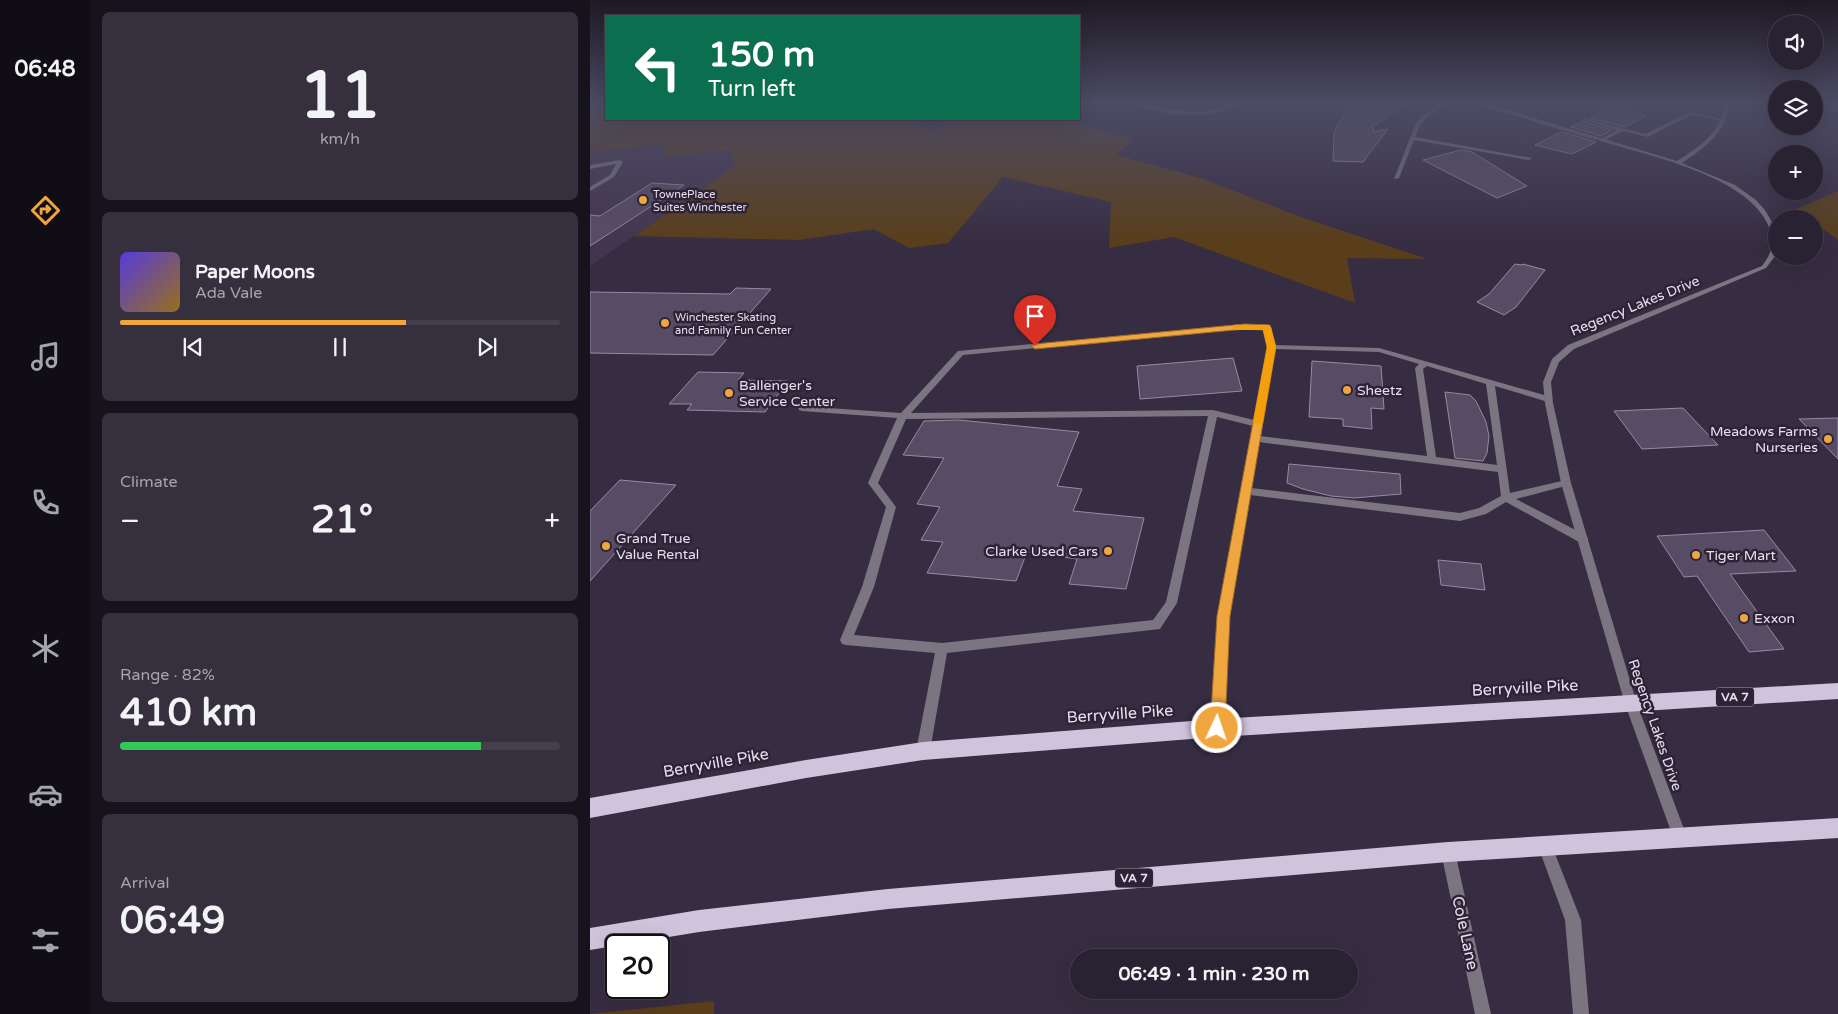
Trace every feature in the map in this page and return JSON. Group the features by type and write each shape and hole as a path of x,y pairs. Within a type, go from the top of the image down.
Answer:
{"highway":[{"name":"Berryville Pike","path":"590,808 806,768 923,751 1217,728 1838,690"},
{"name":"VA 7","path":"590,939 699,920 888,898 1448,852 1838,828"}],"street":[{"path":"1396,178 1407,150"},
{"path":"1484,150 1529,158"},
{"name":"Regency Lakes Drive","path":"1635,150 1706,173 1735,187 1759,206 1768,216 1774,231 1776,252 1771,261 1754,272 1585,340 1563,352 1555,361 1547,382 1548,399 1566,483 1631,704 1680,837"},
{"path":"1678,164 1696,150"},
{"path":"590,167 620,162 612,176 590,189"},
{"path":"590,180 612,176"},
{"path":"1212,413 1171,604 1156,624 942,648 846,640 868,587 891,507 873,483 903,416 960,352 1245,326 1267,327 1271,347 1224,616 1217,728"},
{"path":"1271,347 1379,350 1548,399"},
{"path":"1426,363 1419,368 1432,460"},
{"path":"1490,381 1506,498"},
{"path":"802,408 903,416 1212,413 1258,424"},
{"path":"1255,438 1502,468"},
{"path":"1246,491 1460,517 1482,511 1506,498 1566,483"},
{"path":"1506,498 1583,539"},
{"path":"923,751 942,648"},
{"path":"1545,846 1573,920 1581,1014"},
{"name":"Cole Lane","path":"1448,852 1482,1014"}],"shaded area":[{"path":"590,150 610,150 590,153"},
{"path":"610,150 755,152 590,266 590,153"},
{"path":"664,150 725,150 669,156"},
{"path":"728,150 1121,150 1116,155 1201,178 1298,216 1427,259 1347,258 1355,303 1174,237 1109,248 1111,202 1003,177 948,243 909,248 874,229 799,240 634,236 736,165"},
{"path":"1838,191 1838,240 1823,229 1823,210 1796,209 1817,200 1823,200 1823,197"},
{"path":"714,1001 714,1014 590,1014"}],"building":[{"path":"1333,150 1372,150 1363,162 1333,161"},
{"path":"1460,150 1472,152 1527,186 1497,198 1423,160"},
{"path":"1557,150 1579,150 1572,154"},
{"name":"TownePlace Suites Winchester","path":"652,183 684,185 590,246 590,215 600,216"},
{"path":"1515,264 1523,264 1545,270 1516,307 1504,315 1477,302 1489,294"},
{"name":"Winchester Skating and Family Fun Center","path":"736,288 771,289 713,355 590,353 590,292 730,294"},
{"path":"1233,358 1242,391 1140,399 1137,366"},
{"name":"Sheetz","path":"1312,361 1381,366 1384,409 1371,408 1372,429 1343,426 1343,419 1309,417"},
{"name":"Ballenger's Service Center","path":"698,372 744,373 738,380 788,381 765,412 687,410 692,404 669,404"},
{"path":"1445,392 1470,395 1476,401 1486,422 1489,436 1487,453 1483,461 1455,458"},
{"path":"1683,408 1718,445 1642,449 1614,411"},
{"name":"Meadows Farms Nurseries","path":"1838,418 1838,459 1799,419"},
{"path":"959,420 1079,432 1057,486 1082,489 1073,511 1144,518 1126,589 1069,584 1077,559 1027,552 1016,581 927,573 943,542 921,540 940,507 917,504 944,458 903,455 924,421"},
{"path":"1289,464 1400,474 1401,494 1354,498 1331,496 1303,489 1287,483"},
{"name":"Grand True Value Rental","path":"620,480 676,485 590,581 590,511"},
{"path":"1764,530 1796,571 1730,574 1784,649 1749,652 1697,576 1684,577 1657,536"},
{"path":"1438,560 1481,564 1485,590 1441,585"}],"slow traffic":[{"path":"1236,327 1267,327 1271,347 1258,422"}],"place":[{"name":"TownePlace Suites Winchester","path":"643,200"},
{"name":"Winchester Skating and Family Fun Center","path":"665,323"},
{"name":"Sheetz","path":"1347,390"},
{"name":"Ballenger's Service Center","path":"729,393"},
{"name":"Meadows Farms Nurseries","path":"1828,439"},
{"name":"Grand True Value Rental","path":"606,546"},
{"name":"Clarke Used Cars","path":"1108,551"},
{"name":"Tiger Mart","path":"1696,555"},
{"name":"Exxon","path":"1744,618"}],"route":[{"path":"1035,346 1245,326 1267,327 1271,347 1224,616 1217,728"}]}
